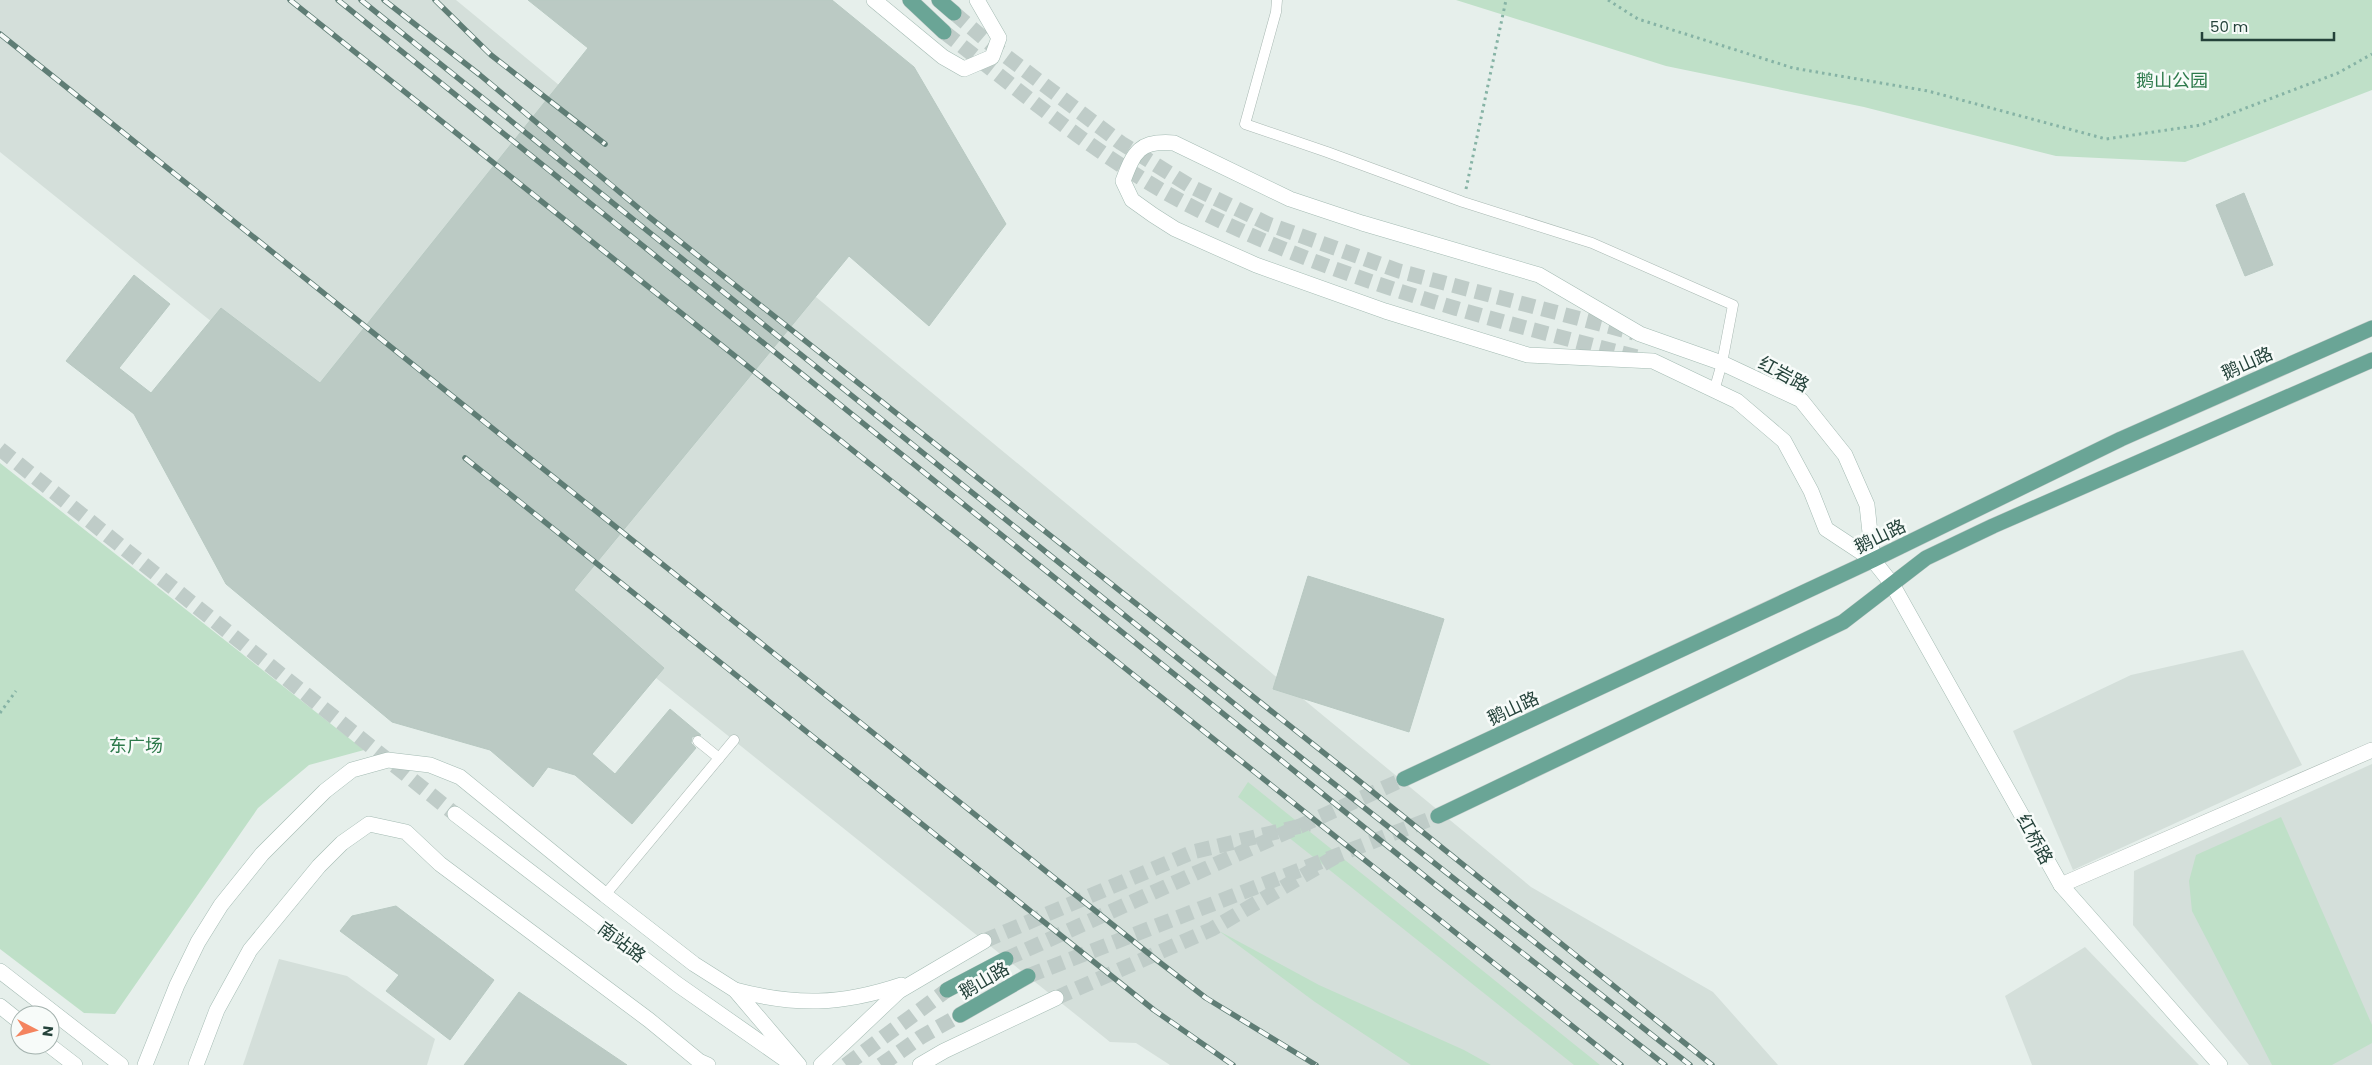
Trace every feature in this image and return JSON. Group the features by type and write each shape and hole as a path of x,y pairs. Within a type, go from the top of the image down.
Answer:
{"main road":[{"path":"910,0 944,32"},
{"path":"939,0 954,13"},
{"name":"鹅山路","path":"1404,780 1873,560 2121,439 2372,328"},
{"path":"1438,816 1843,622 1926,558 1984,530 2372,360"},
{"name":"鹅山路","path":"947,990 1006,959"},
{"name":"鹅山路","path":"960,1016 1028,976"}],"street":[{"path":"874,0 943,57 964,69 992,57 999,38 976,0"},
{"name":"红岩路","path":"1714,391 1653,361 1528,355 1385,311 1256,265 1175,229 1132,200 1123,182 1132,158 1144,145 1156,141 1174,143 1206,160 1290,198 1362,223 1539,274 1640,334 1722,363 1801,400 1845,455 1867,505 1873,560"},
{"path":"1714,391 1737,401 1784,441 1811,491 1826,529 1873,560 1892,584"},
{"name":"红桥路","path":"1892,584 2060,885 2220,1065"},
{"path":"2060,885 2372,750"},
{"path":"146,1065 177,985 198,942 221,904 262,854 325,791 352,770 388,760 430,765 460,777 605,895 694,964 735,990 799,1065"},
{"name":"南站路","path":"455,814 677,984 793,1065"},
{"path":"196,1065 217,1010 250,950 320,866 342,843 369,824 406,832 440,864 649,1020 698,1060 708,1065"},
{"path":"735,990 758,996 834,1002 870,996 914,980 984,941"},
{"path":"0,971 121,1065"},
{"path":"821,1065 885,1003 914,980"},
{"path":"920,1065 944,1051 1056,998"},
{"path":"0,1006 10,1014"},
{"path":"60,1054 74,1065"}],"lane":[{"path":"1276,0 1276,12 1245,124 1463,202 1592,243 1733,306 1722,363 1714,391"},
{"path":"605,895 734,740"},
{"path":"698,741 719,758"}],"path":[{"path":"1463,202 1506,0"},
{"path":"1608,0 1638,19 1793,68 1928,91 2106,139 2201,125 2338,72 2372,54"},
{"path":"0,713 16,691"}],"shaded area":[{"path":"0,0 456,0 1531,887 1713,992 1778,1065 1170,1065 1136,1043 1110,1042 0,152"},
{"path":"2243,650 2302,765 2073,870 2013,731 2131,675"},
{"path":"2372,764 2372,1065 2249,1065 2133,925 2134,871"},
{"path":"2085,947 2199,1065 2032,1065 2005,996"},
{"path":"279,959 347,976 435,1039 427,1065 243,1065"}],"green space":[{"name":"鹅山公园","path":"1456,0 2372,0 2372,90 2185,162 2056,156 1864,107 1666,66"},
{"name":"东广场","path":"0,463 364,750 309,765 258,808 115,1014 84,1013 0,949"},
{"path":"1248,782 1600,1065 1574,1065 1238,797"},
{"path":"2281,817 2372,1025 2372,1043 2332,1065 2272,1065 2192,911 2189,881 2196,855"},
{"path":"1219,931 1319,985 1464,1050 1491,1065 1411,1065 1315,1002"}],"building":[{"path":"528,0 832,0 914,67 1006,224 929,326 849,256 574,590 664,668 592,754 615,774 670,709 701,735 692,737 691,743 696,748 632,824 575,775 548,767 533,787 490,750 392,722 226,584 134,414 66,361 134,275 170,304 119,368 151,393 221,308 320,383 588,48"},
{"path":"2244,193 2273,265 2245,276 2216,205"},
{"path":"1308,576 1444,619 1409,732 1273,689"},
{"path":"396,906 494,980 450,1040 386,991 399,975 340,931 352,916"},
{"path":"519,992 627,1065 464,1065"}],"tunnel":[{"path":"954,13 994,47 1121,143 1190,186 1268,224 1399,271 1634,333"},
{"path":"944,32 1059,122 1119,164 1181,201 1235,228 1290,252 1404,292 1462,310 1637,357"},
{"path":"0,449 455,814"},
{"path":"1006,959 1404,779"},
{"path":"1028,976 1438,816"},
{"path":"984,941 1193,852 1309,824"},
{"path":"1056,998 1212,929 1335,857"},
{"path":"846,1065 947,990"},
{"path":"881,1065 921,1037 960,1015"}],"railway":[{"path":"290,0 1621,1065"},
{"path":"338,0 1437,886 1665,1065"},
{"path":"361,0 1304,760 1690,1065"},
{"path":"384,0 480,75 648,216 1348,772 1712,1065"},
{"path":"435,0 491,55 605,144"},
{"path":"0,34 1158,961 1206,998 1316,1065"},
{"path":"465,458 1154,1010 1233,1065"}]}
